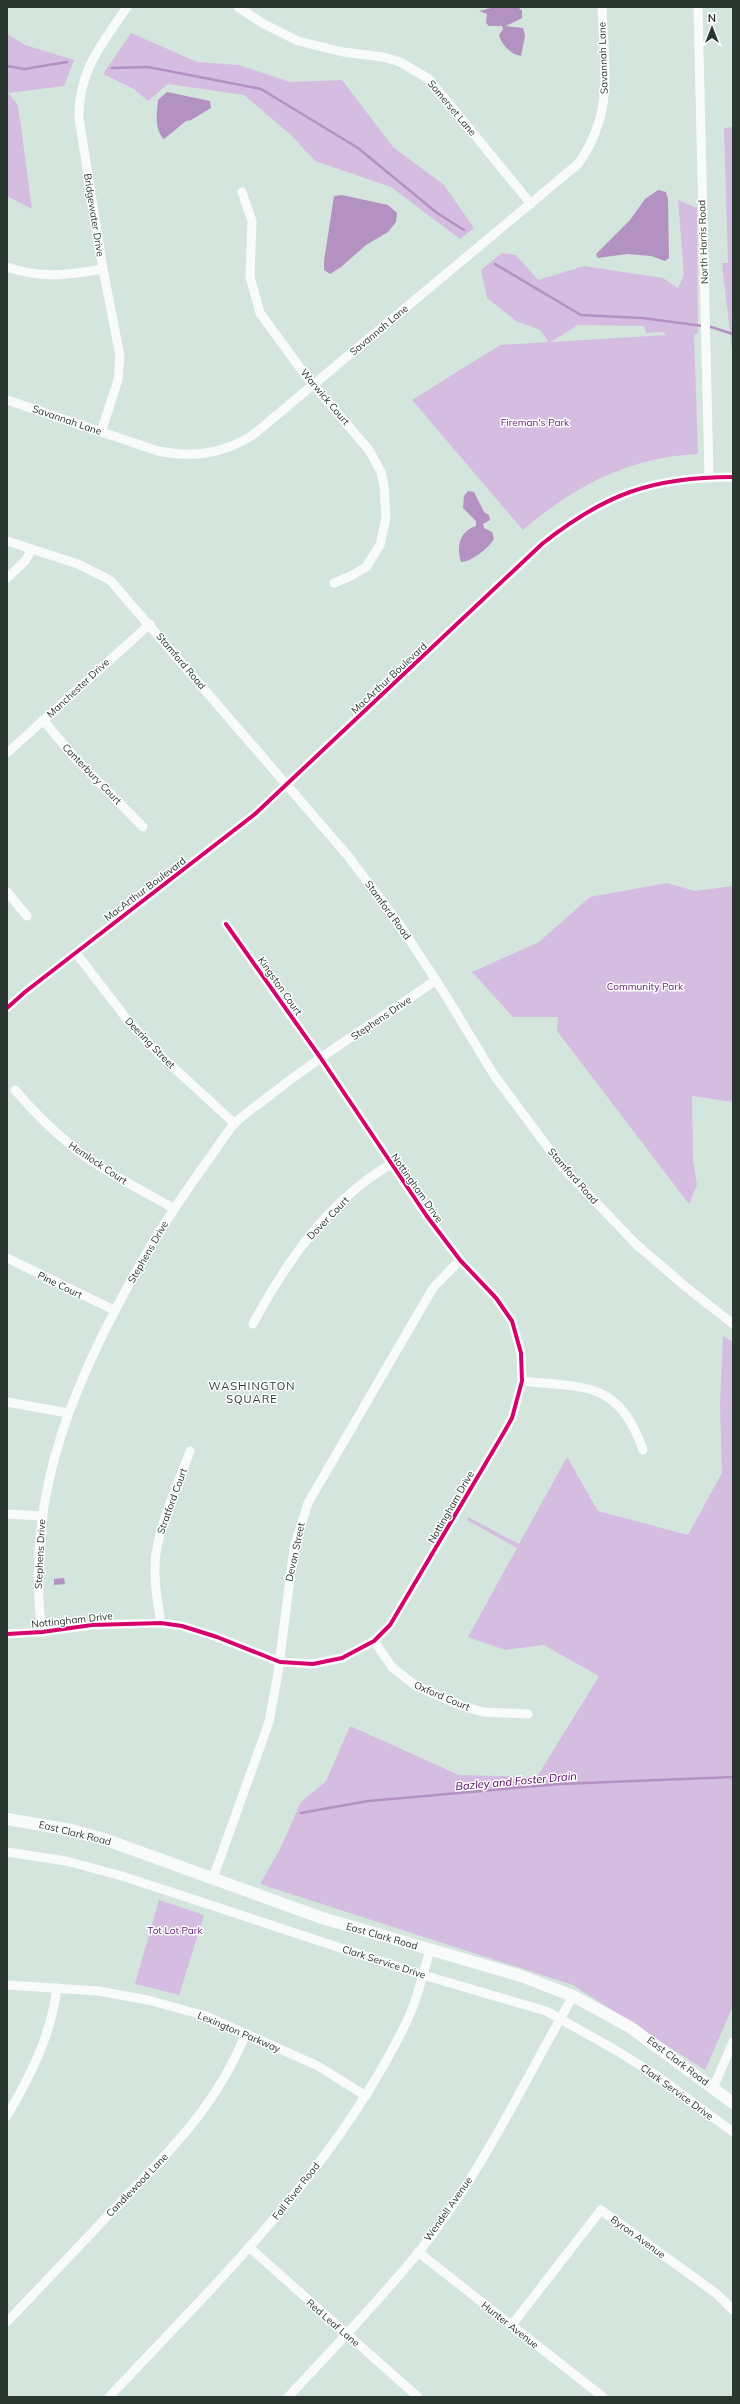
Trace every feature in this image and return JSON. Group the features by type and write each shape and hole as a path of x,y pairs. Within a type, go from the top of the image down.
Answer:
{"main road":[{"name":"East Clark Road","path":"7,1819 71,1830 104,1839 322,1918 521,1976 573,1996 630,2026 733,2103"}],"street":[{"name":"Bridgewater Drive","path":"101,432 118,380 120,356 103,269 79,104 85,75 92,58 126,7"},
{"name":"Somerset Lane","path":"238,7 262,23 298,41 343,52 383,57 400,62 429,79 530,204"},
{"name":"Savannah Lane","path":"7,400 158,451 177,455 216,452 238,445 253,435 314,385 578,164 596,133 605,95 602,7"},
{"name":"North Harris Road","path":"698,7 709,477"},
{"name":"Warwick Court","path":"242,192 252,221 250,277 260,313 314,385 375,459 384,485 386,503 384,532 374,556 366,567 351,576 334,583"},
{"path":"7,267 38,276 55,276 103,269"},
{"name":"MacArthur Boulevard","path":"7,1008 233,832 286,786 542,544 569,522 594,506 640,488 676,480 709,477 733,477"},
{"name":"Stamford Road","path":"7,540 78,564 110,580 150,624 286,786 318,819 348,856 400,925 436,980 494,1075 564,1169 636,1244 686,1287 733,1324"},
{"path":"7,578 25,561 32,549"},
{"name":"Manchester Drive","path":"7,753 150,624"},
{"name":"Canterbury Court","path":"43,720 76,758 143,827"},
{"path":"7,892 28,916"},
{"name":"Kingston Court","path":"226,924 320,1057"},
{"name":"Deering Street","path":"76,953 126,1018 159,1054 235,1124"},
{"name":"Stephens Drive","path":"42,1632 38,1604 41,1516 52,1465 72,1400 94,1349 114,1310 173,1208 235,1124 320,1057 378,1021 436,980"},
{"name":"Nottingham Drive","path":"7,1634 42,1632 92,1625 161,1623 182,1626 217,1637 280,1662 327,1662 361,1650 374,1641 390,1625 400,1610 503,1434 514,1411 522,1381 521,1353 512,1321 496,1298 460,1260 391,1164 320,1057"},
{"name":"Hemlock Court","path":"15,1090 42,1120 75,1149 112,1173 173,1208"},
{"name":"Dover Court","path":"253,1324 278,1277 310,1234 356,1188 391,1164"},
{"name":"Pine Court","path":"7,1258 114,1310"},
{"name":"Devon Street","path":"213,1878 269,1722 280,1662 294,1548 308,1502 433,1288 460,1260"},
{"path":"522,1381 573,1385 594,1390 616,1402 628,1415 643,1450"},
{"path":"7,1402 68,1413"},
{"name":"Stratford Court","path":"161,1623 156,1594 156,1554 162,1525 190,1451"},
{"path":"7,1514 41,1516"},
{"name":"Oxford Court","path":"374,1641 392,1667 416,1686 462,1706 484,1712 528,1714"},
{"name":"Clark Service Drive","path":"7,1852 66,1861 122,1876 422,1975 546,2011 561,2018 656,2075 733,2132"},
{"name":"Fall River Road","path":"109,2397 250,2248 293,2198 366,2096 405,2026 422,1984 422,1975 430,1950"},
{"name":"Lexington Parkway","path":"7,1985 98,1991 148,2000 206,2016 318,2066 366,2096"},
{"path":"7,2116 41,2052 54,2009 57,1988"},
{"name":"Wendell Avenue","path":"288,2397 346,2335 418,2252 463,2188 505,2122 573,1996"},
{"name":"Candlewood Lane","path":"7,2322 171,2151 209,2105 234,2061 246,2033"},
{"path":"713,2088 733,2042"},
{"name":"Byron Avenue","path":"511,2326 601,2210 716,2294 733,2310"},
{"name":"Red Leaf Lane","path":"250,2248 346,2335 418,2397"},
{"name":"Hunter Avenue","path":"418,2252 603,2397"}],"green space":[{"path":"131,33 197,62 239,65 290,82 342,80 393,147 444,185 474,228 460,239 391,187 315,161 291,135 244,95 168,84 148,101 134,89 103,74"},
{"path":"7,34 25,45 74,60 64,86 8,93 18,105 32,209 7,196"},
{"path":"733,127 733,359 722,263 728,263 724,128"},
{"name":"Fireman's Park","path":"678,200 697,208 698,333 694,335 698,454 673,456 649,461 604,477 583,487 562,500 523,530 412,400 500,345 549,342 540,330 516,321 487,298 481,270 502,253 516,255 538,280 584,266 663,278 678,288 684,275","holes":["578,325 644,326 646,333 663,332 666,335 551,342"]},
{"name":"Community Park","path":"667,883 695,891 733,886 733,1102 692,1096 693,1161 697,1185 689,1204 557,1031 558,1017 513,1017 472,972 539,942 590,897"},
{"path":"723,1336 733,1342 733,2006 705,2070 573,1985 260,1884 279,1851 301,1802 326,1781 350,1726 459,1775 537,1777 599,1676 544,1645 505,1650 468,1637 517,1548 467,1520 468,1517 519,1544 567,1457 598,1511 688,1535 722,1473 720,1405"},
{"name":"Tot Lot Park","path":"159,1900 204,1915 179,1995 135,1984"}],"shaded area":[{"path":"495,7 518,7 522,11 522,18 506,26 523,28 525,36 521,56 510,51 502,43 499,35 503,29 502,26 489,26 486,23 487,14 479,11"},
{"path":"167,92 210,101 211,108 191,120 186,121 164,139 157,126 157,110 158,100"},
{"path":"658,190 666,192 668,199 669,258 665,261 651,256 627,254 598,258 596,254 630,220 645,199"},
{"path":"342,195 388,205 397,213 396,222 388,232 366,245 341,267 330,274 324,270 324,261 334,196"},
{"path":"468,491 474,492 484,512 489,515 490,520 483,524 484,528 492,532 494,539 492,543 479,554 470,560 461,562 459,545 463,535 466,531 476,526 476,521 463,508 464,496"},
{"path":"64,1578 65,1584 54,1585 54,1579"}],"waterway":[{"path":"7,66 24,69 67,62"},
{"path":"112,68 148,67 261,89 358,148 437,213 464,230"},
{"path":"495,264 581,315 642,318 711,327 733,334"},
{"name":"Bazley and Foster Drain","path":"301,1813 368,1801 560,1784 733,1777"}],"cycle path":[{"path":"7,1008 25,992 255,814 542,544 565,527 587,512 609,501 654,485 678,480 733,477"},
{"path":"7,1634 42,1632 92,1625 161,1623 182,1626 217,1637 280,1662 313,1664 342,1658 374,1641 390,1625 512,1418 522,1381 521,1353 512,1321 496,1298 460,1260 426,1215 320,1057 226,924"}],"district":[{"name":"WASHINGTON SQUARE","path":"252,1392"}]}
